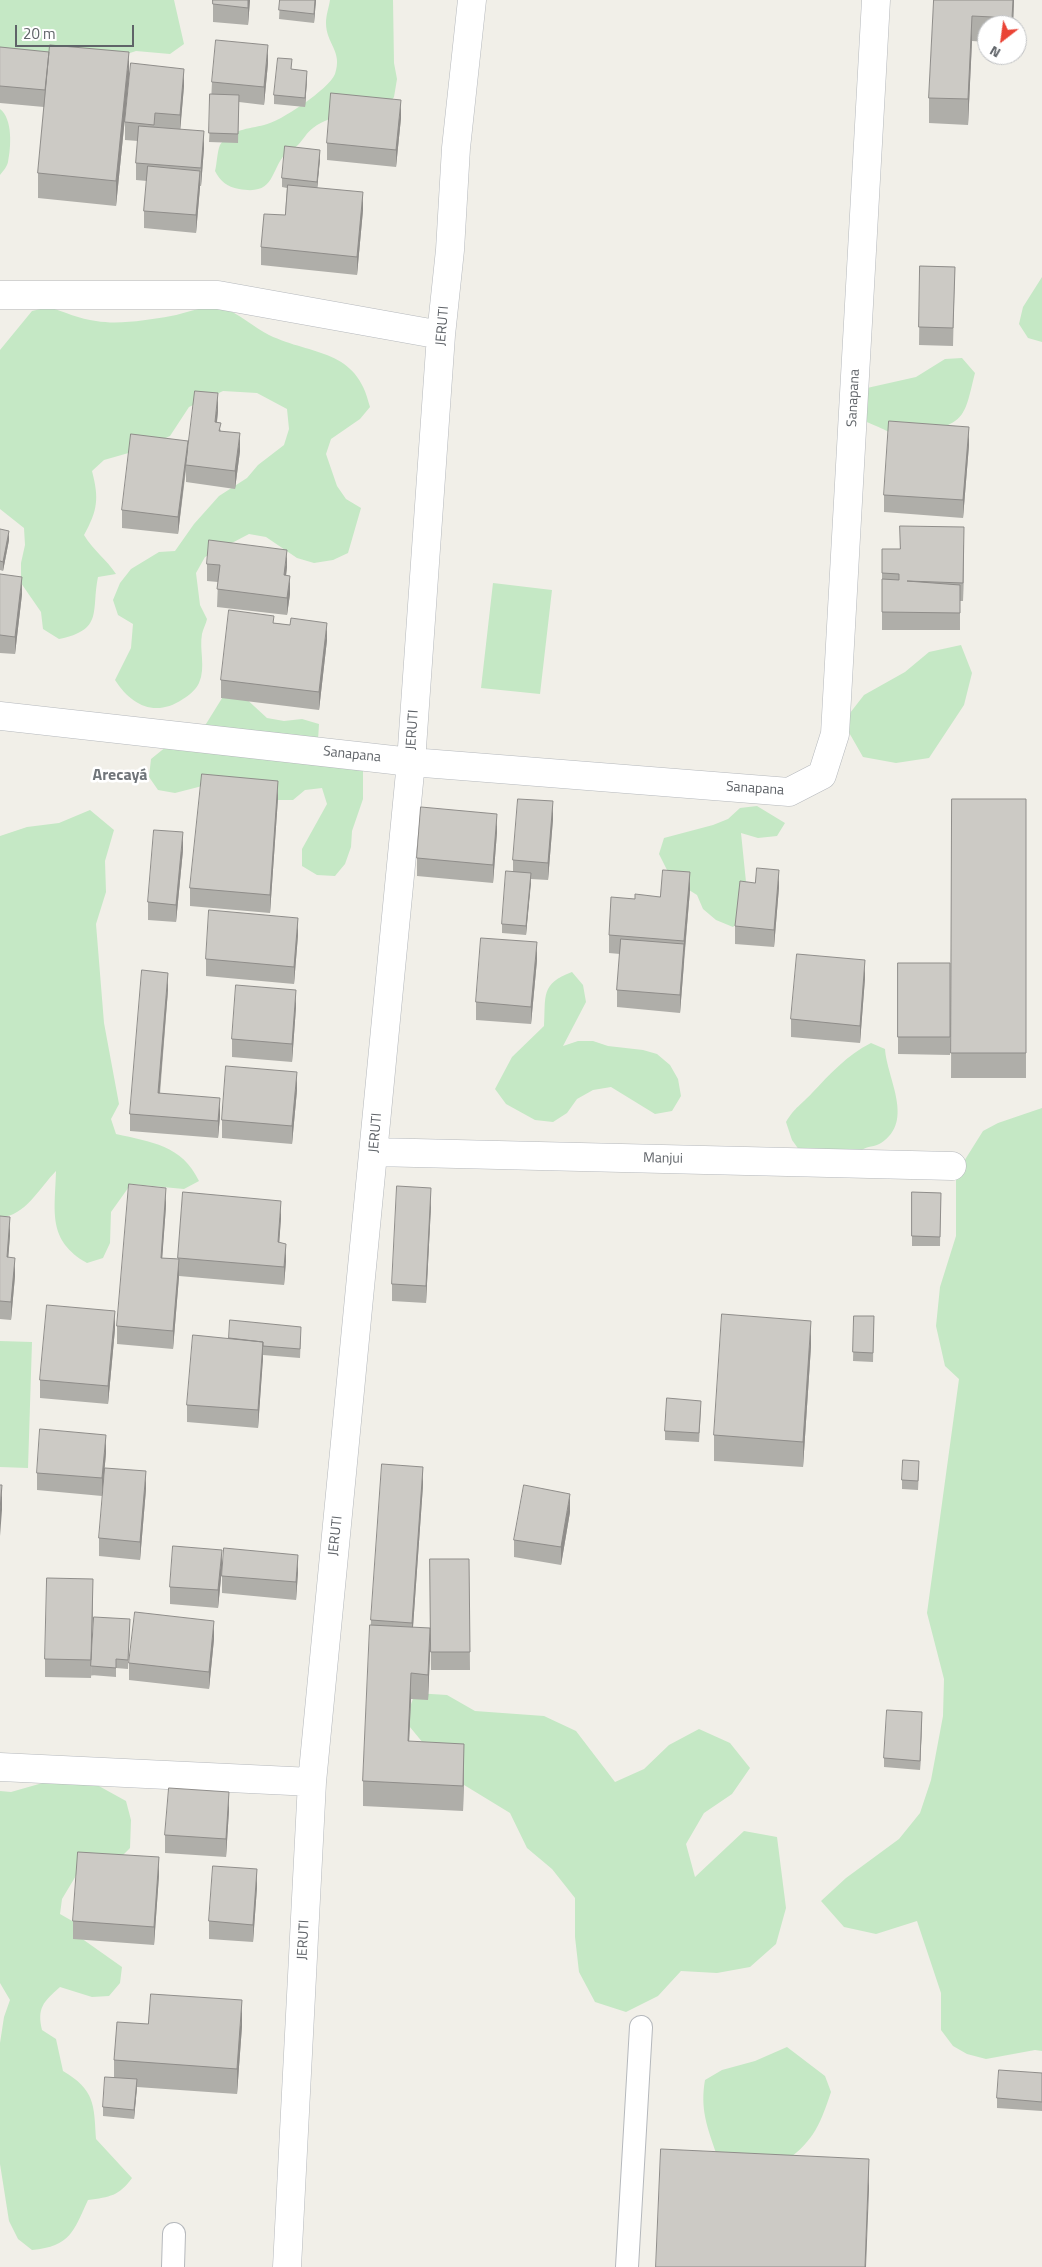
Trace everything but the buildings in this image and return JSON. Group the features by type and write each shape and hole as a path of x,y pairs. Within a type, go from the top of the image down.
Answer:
{"street":[{"name":"JERUTI","path":"287,2267 312,1782 411,762 456,148 472,0"},
{"name":"Sanapana","path":"0,716 411,762 789,792 822,775 835,734 876,0"},
{"path":"0,295 218,295 442,335"},
{"name":"Manjui","path":"374,1152 952,1166"},
{"path":"0,1767 312,1782"}],"lane":[{"path":"627,2267 640,2026"},
{"path":"173,2267 174,2234"}],"green space":[{"path":"0,0 174,0 184,44 170,54 136,51 69,73 0,52"},
{"path":"330,0 393,0 394,63 397,79 394,97 384,111 356,113 329,119 313,128 296,147 288,151 271,179 260,189 239,189 227,185 219,178 215,171 219,148 224,140 240,130 271,123 292,112 324,88 335,74 337,66 336,53 329,37 326,23"},
{"path":"0,109 7,119 10,141 7,164 0,175"},
{"path":"1042,277 1042,342 1028,338 1019,324 1023,307"},
{"path":"49,307 84,319 105,322 134,322 210,307 223,308 269,335 285,342 317,351 344,364 355,374 364,388 370,407 360,419 331,439 326,454 337,486 346,499 361,508 348,553 333,560 314,563 297,558 266,537 249,534 205,557 196,573 200,605 207,619 201,640 201,677 198,686 185,698 163,708 144,706 136,702 121,689 115,680 131,648 133,624 118,615 113,600 120,583 131,569 159,552 175,551 194,524 219,496 247,478 258,465 284,445 289,429 287,409 257,393 223,391 189,407 170,436 139,450 104,460 92,471 96,489 96,504 95,511 84,535 116,574 98,577 93,617 89,624 83,630 73,635 59,639 43,629 41,612 21,583 21,563 25,545 24,528 0,509 0,350 32,311"},
{"path":"962,358 975,373 966,407 956,420 948,425 937,428 899,434 894,434 864,421 867,388 916,377 945,359"},
{"path":"493,583 552,590 540,694 481,688"},
{"path":"961,645 972,673 964,705 929,758 896,763 863,757 843,722 864,695 905,672 929,652"},
{"path":"224,695 242,695 267,718 284,721 302,719 319,724 317,757 363,768 363,799 352,831 351,847 345,864 335,876 317,875 302,866 302,849 327,804 322,788 305,790 293,800 277,800 210,784 175,793 158,790 149,777 151,759 177,738 193,734 206,724"},
{"path":"757,806 785,823 777,836 758,838 741,833 746,882 745,915 733,927 716,920 703,909 697,895 681,885 668,872 659,854 664,838 713,825 728,819 740,808"},
{"path":"90,810 114,830 105,861 106,892 96,924 104,1023 119,1104 111,1119 116,1134 153,1143 174,1152 192,1169 199,1181 184,1189 131,1184 111,1212 110,1243 103,1258 87,1263 65,1245 59,1235 55,1212 56,1171 24,1207 9,1216 0,1217 0,836 27,827 59,823"},
{"path":"572,972 583,985 586,1002 563,1046 578,1041 593,1041 608,1046 643,1050 657,1054 670,1065 678,1079 681,1096 672,1111 655,1114 611,1087 593,1090 577,1099 567,1113 553,1122 535,1120 506,1104 495,1089 512,1057 544,1026 545,999 550,986 554,981"},
{"path":"871,1043 885,1049 896,1099 898,1112 891,1134 881,1143 864,1149 850,1160 802,1154 792,1140 786,1122 789,1117 839,1065"},
{"path":"1042,1108 1042,2051 1035,2050 986,2059 967,2054 953,2046 941,2030 941,1993 917,1921 876,1934 844,1927 821,1901 846,1878 899,1839 920,1813 931,1780 943,1716 944,1679 927,1613 959,1379 945,1366 936,1326 940,1287 956,1236 956,1174 983,1131 998,1123"},
{"path":"0,1341 32,1342 28,1468 0,1467"},
{"path":"415,1693 447,1695 475,1711 544,1716 576,1731 615,1782 644,1769 669,1745 699,1729 730,1743 750,1768 732,1794 704,1813 686,1844 695,1877 744,1831 777,1837 786,1908 776,1944 750,1967 717,1973 681,1971 658,1996 626,2012 595,2002 579,1972 575,1937 575,1898 552,1869 527,1848 510,1813 451,1777 405,1721"},
{"path":"46,1782 97,1785 126,1801 131,1820 130,1848 116,1862 77,1874 62,1899 60,1914 74,1922 81,1938 122,1967 120,1983 109,1996 92,1997 60,1987 46,2001 40,2016 42,2030 56,2039 63,2071 81,2085 91,2099 96,2139 132,2178 123,2189 113,2195 88,2200 74,2229 63,2241 45,2248 32,2250 18,2239 9,2221 0,2164 0,2043 4,2017 10,2000 0,1983 0,1791 11,1792"},
{"path":"787,2047 825,2076 831,2092 820,2122 810,2138 804,2146 787,2160 716,2153 707,2126 704,2109 705,2080 722,2070 755,2061"}],"district":[{"name":"Arecayá","path":"120,776"}]}
